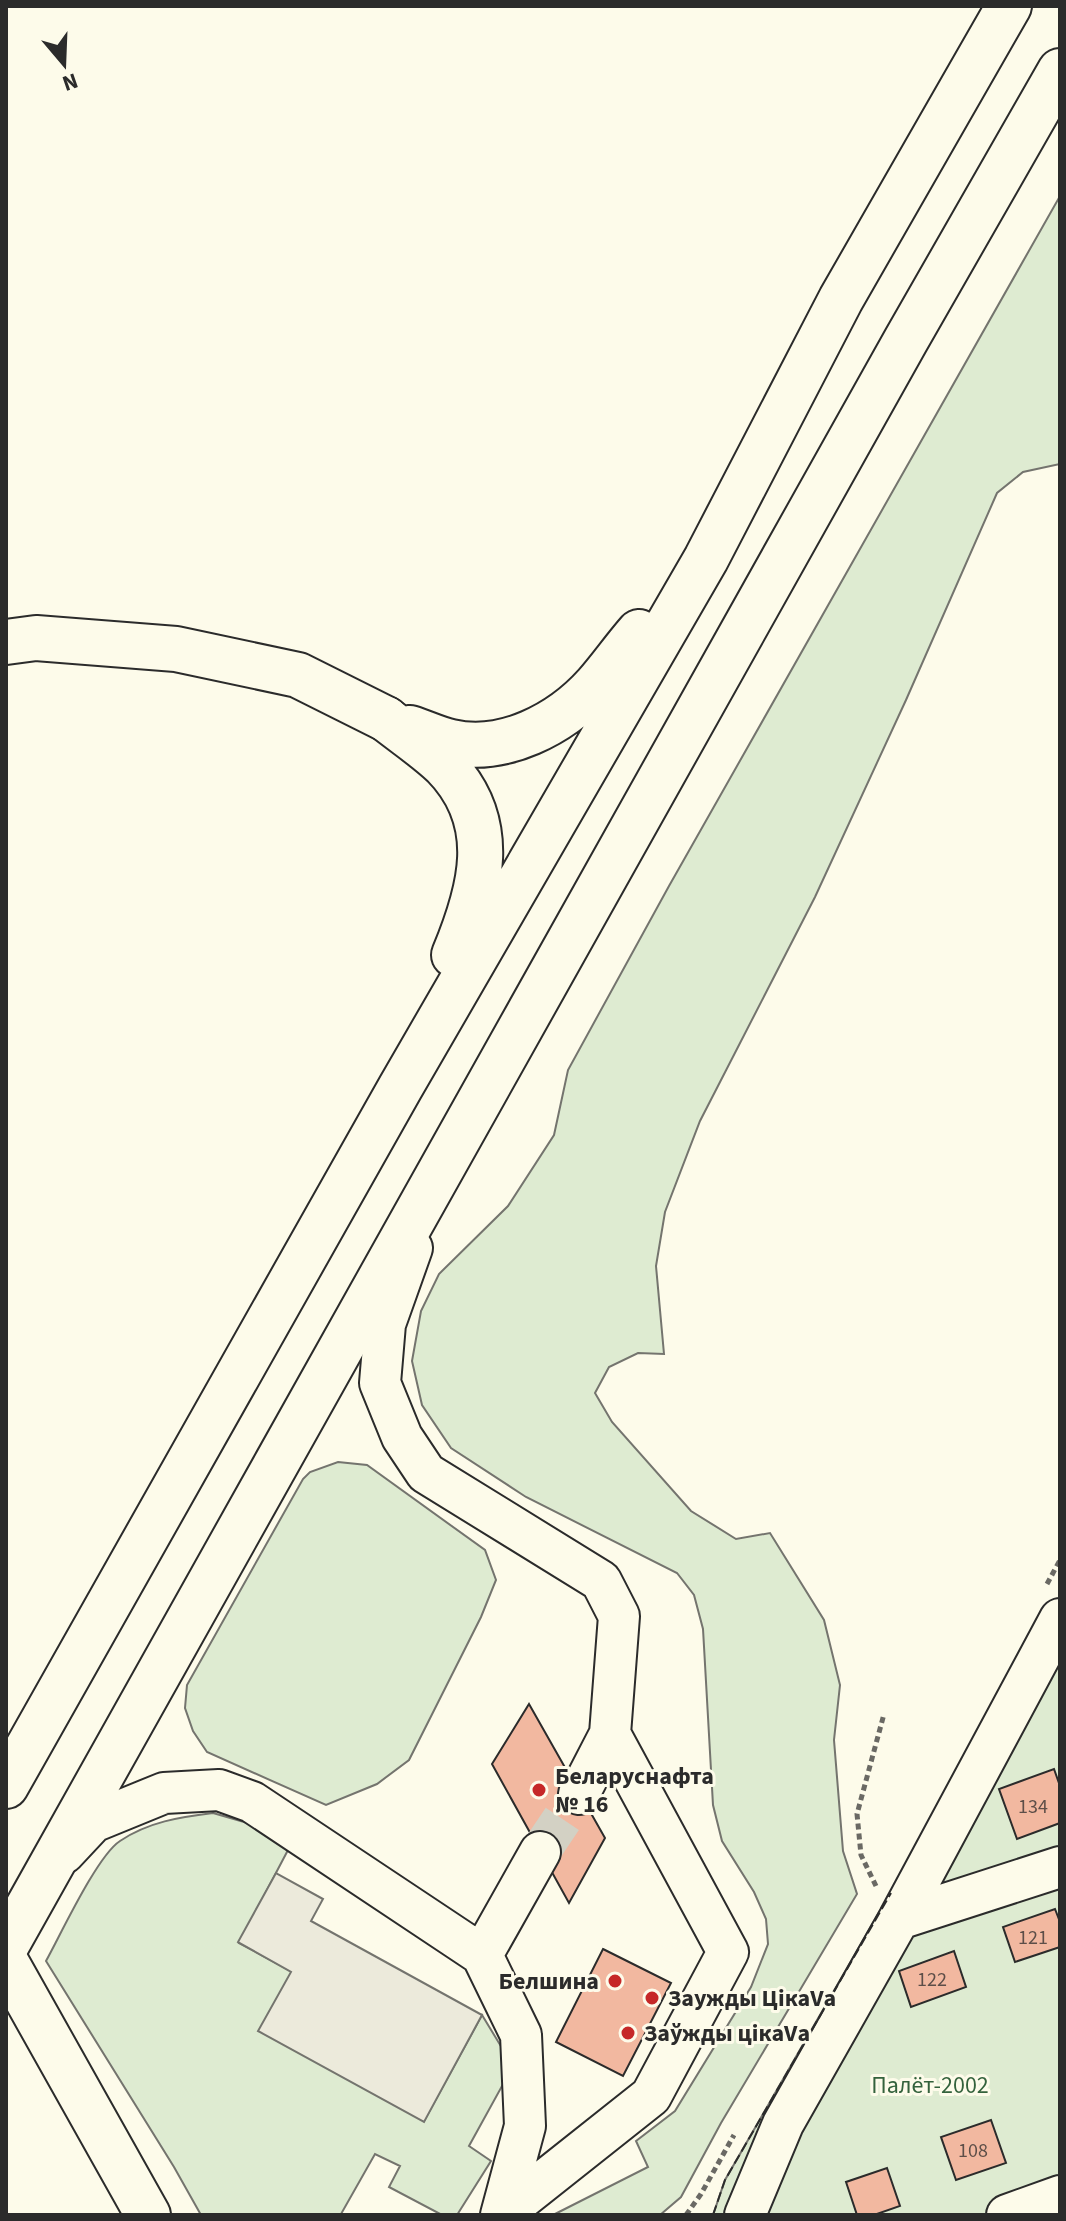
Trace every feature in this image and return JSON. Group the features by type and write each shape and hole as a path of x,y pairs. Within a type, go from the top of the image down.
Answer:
{"main road":[{"path":"6,1786 400,1088 706,559 841,299 1009,6"},
{"path":"6,1946 906,340 1060,71"},
{"path":"6,642 36,638 176,649 298,675 386,719 452,743 487,745 527,734 562,716 595,686 627,645 706,559"},
{"path":"386,719 444,766 467,795 480,834 480,873 468,919 400,1088"},
{"path":"6,1962 148,2215"}],"street":[{"path":"439,1173 385,1324 380,1383 402,1437 426,1473 601,1581 619,1616 610,1734 579,1794"},
{"path":"745,2215 783,2124 899,1919 1060,1619"},
{"path":"501,2215 651,2096 728,1952 610,1734"},
{"path":"53,1865 93,1822 164,1793 219,1790 252,1802 482,1955 521,2035 525,2126 501,2215"},
{"path":"482,1955 540,1852"},
{"path":"899,1919 1060,1867"},
{"path":"1007,2215 1060,2196"}],"path":[{"path":"876,1887 861,1855 857,1814 884,1714"}],"green space":[{"path":"1060,196 1060,464 1023,472 997,493 815,897 700,1121 665,1212 656,1266 664,1354 638,1353 609,1367 595,1393 612,1422 691,1511 736,1539 770,1533 824,1620 840,1685 834,1740 843,1851 857,1894 721,2123 681,2197 660,2215 553,2215 648,2167 636,2141 675,2111 751,1987 768,1944 766,1919 754,1892 722,1841 713,1805 703,1629 694,1595 677,1573 526,1497 451,1448 422,1405 412,1361 421,1311 439,1274 508,1206 554,1135 568,1070"},
{"path":"338,1462 367,1465 485,1550 496,1580 481,1617 409,1760 377,1784 326,1805 207,1752 193,1731 185,1708 187,1685 303,1479 310,1472"},
{"name":"Палёт-2002","path":"1060,1598 1060,2215 713,2215 725,2180"},
{"path":"213,1813 251,1824 288,1850 239,1943 291,1971 424,2121 482,2015 513,2066 469,2146 491,2161 457,2215 442,2215 389,2187 400,2166 375,2154 342,2215 201,2215 46,1961 90,1878 120,1841 153,1825"}],"shaded area":[{"path":"276,1873 323,1899 311,1921 482,2015 424,2122 258,2031 291,1972 238,1942"}],"building":[{"path":"529,1704 605,1838 569,1903 492,1764"},
{"path":"1054,1769 1060,1786 1060,1823 1017,1839 999,1789"},
{"path":"1055,1909 1060,1922 1060,1947 1015,1962 1003,1927"},
{"path":"603,1949 671,1983 623,2076 556,2042"},
{"path":"954,1951 966,1987 911,2007 899,1971"},
{"path":"991,2120 1006,2163 956,2180 941,2137"},
{"path":"887,2168 900,2206 874,2215 857,2215 846,2182"}],"tunnel":[{"path":"540,1852 579,1794"}],"fence":[{"path":"713,2215 725,2180 891,1893"}],"place":[{"name":"Беларуснафта № 16","path":"539,1790"},
{"name":"Белшина","path":"615,1981"},
{"name":"Заужды ЦікаVа","path":"652,1998"},
{"name":"Заўжды цікаVа","path":"628,2033"}]}
